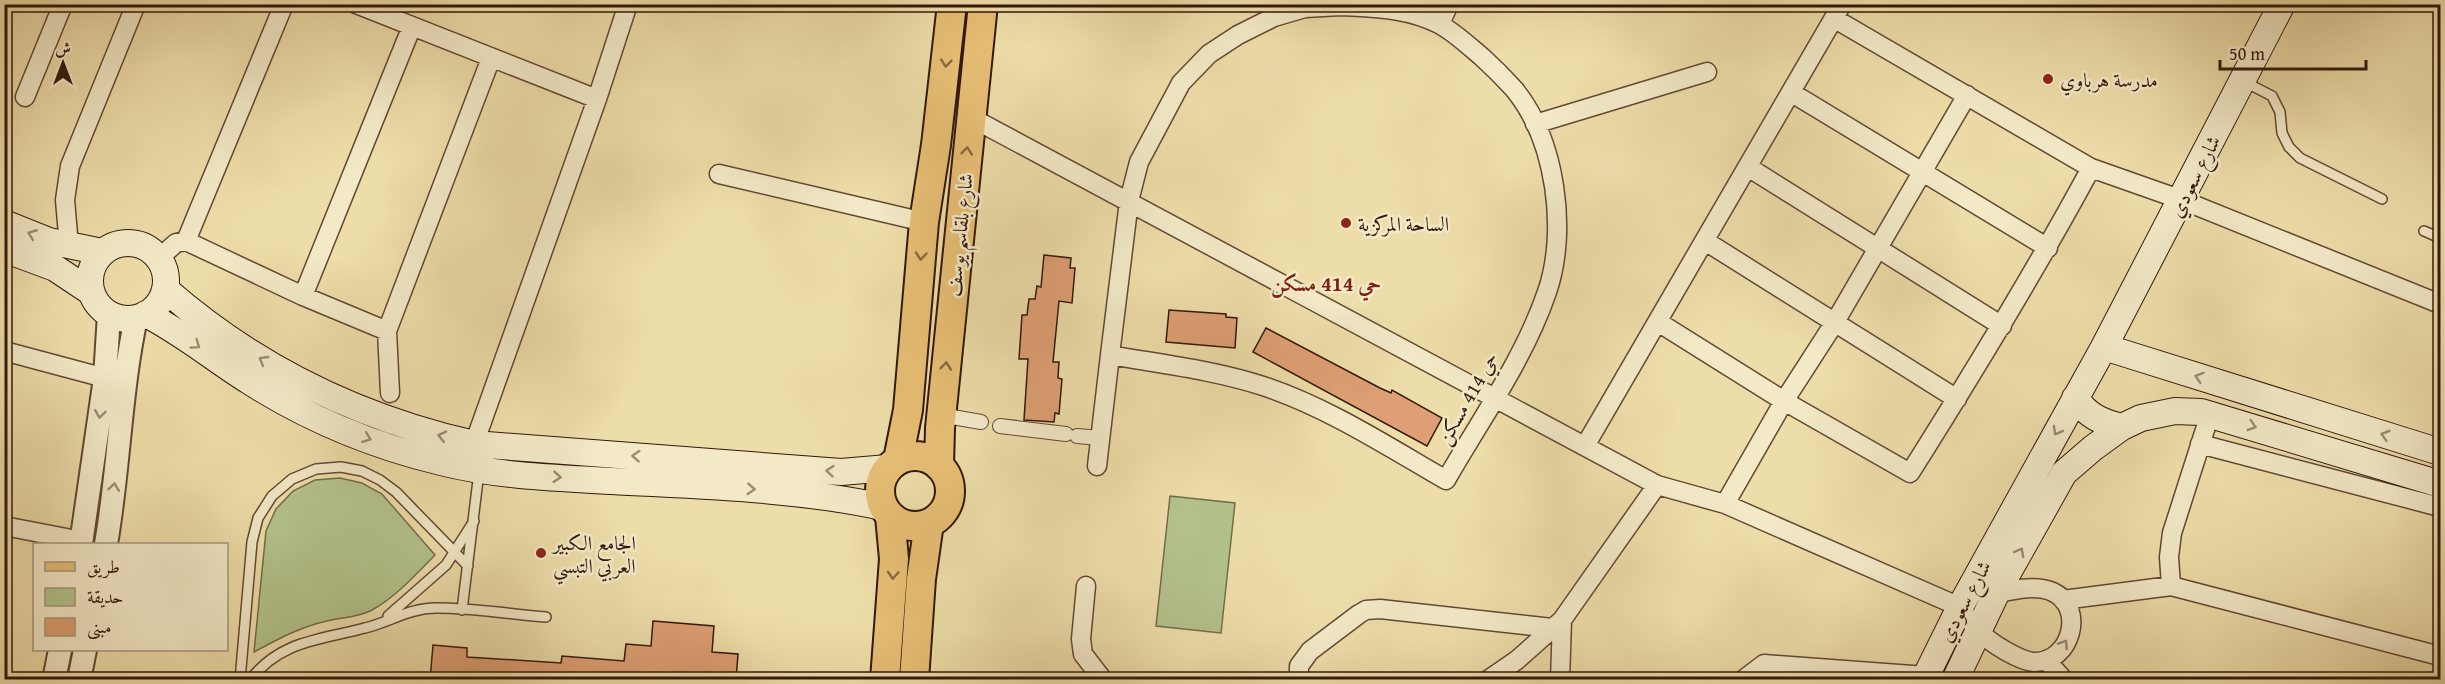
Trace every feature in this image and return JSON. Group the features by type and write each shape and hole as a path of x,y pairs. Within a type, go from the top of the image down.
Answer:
{"main road":[{"name":"شارع بلقاسم يوسف","path":"893,464 908,410 924,222 936,145 952,4"},
{"name":"شارع بلقاسم يوسف","path":"939,466 941,415 982,4"},
{"name":"شارع سعودي","path":"1925,678 1960,607 2104,347 2182,200 2282,4"},
{"path":"4,223 48,241 102,252"},
{"path":"132,243 150,249 159,258 166,278 165,289 155,308 141,316 127,319 101,309 91,292 89,278 93,264 102,252 112,245 132,243"},
{"path":"4,249 55,268 91,292"},
{"path":"141,316 186,338 249,381 288,403 346,430 398,450 442,463 560,478 800,492 887,512 909,526 928,523 944,510 949,499 950,487 946,476 939,466 920,457 909,457 893,464 841,472 474,444 435,435 384,419 330,397 251,353 203,321 165,289"},
{"path":"2104,347 2440,452"},
{"path":"2075,398 2084,411 2101,422 2122,427"},
{"name":"شارع سعودي","path":"1955,680 1996,594 2064,472 2122,427 2146,416 2175,411 2210,414 2440,484"},
{"path":"885,680 894,560 887,512 880,487 893,464"},
{"path":"914,680 921,579 928,523"}],"street":[{"path":"25,97 63,4"},
{"path":"69,246 65,213 68,174 136,4"},
{"path":"186,241 284,4"},
{"path":"356,4 597,99"},
{"path":"474,444 597,99 628,4"},
{"path":"1440,24 1449,4"},
{"name":"حي 414 مسكن","path":"1097,466 1110,355 1129,201 1139,162 1181,83 1209,54 1271,11 1341,6 1385,8 1410,13 1440,24 1469,45 1515,91 1534,124 1546,154 1555,193 1558,229 1556,260 1547,292 1530,332 1446,480 1310,406 1262,386 1219,375 1110,355"},
{"path":"1585,446 1838,12 1967,95 2091,168 2182,200 2440,304"},
{"path":"303,296 412,27"},
{"path":"390,393 387,331 491,58"},
{"path":"1534,124 1707,72"},
{"path":"1792,93 2048,248"},
{"path":"1725,504 1784,401 1835,322 1967,95"},
{"path":"970,117 1657,485 1725,504 1960,607 1979,632 2006,651 2034,663 2046,660 2057,655 2065,646 2070,634 2070,616 2062,600 2053,592 2031,588 1996,594 1960,607"},
{"path":"1748,167 2002,326"},
{"path":"1658,322 1784,401 1910,473 2002,326 2091,168"},
{"path":"719,174 924,222"},
{"path":"159,258 176,243 186,241 303,296 387,331"},
{"path":"1705,241 1957,399"},
{"path":"4,526 82,543 105,378 109,314"},
{"path":"106,543 141,316"},
{"path":"4,351 105,378"},
{"path":"2171,586 2169,557 2172,533 2210,414"},
{"path":"941,415 981,422"},
{"path":"1000,426 1100,438"},
{"path":"2200,444 2440,507"},
{"path":"1488,680 1517,660 1557,624 1657,485"},
{"path":"1086,586 1081,639 1083,654 1103,680"},
{"path":"2062,600 2171,586 2440,656"},
{"path":"1299,680 1299,666 1310,651 1366,610 1380,609 1557,624"},
{"path":"1557,624 1560,680"},
{"path":"1964,680 1979,632"},
{"path":"54,680 60,651"},
{"path":"79,680 85,651"},
{"path":"2046,660 2064,680"},
{"path":"1743,680 1764,664 1925,678"}],"lane":[{"path":"2243,81 2272,96 2280,112 2282,133 2289,147 2300,158 2382,199"},
{"path":"2424,231 2440,238"},
{"path":"240,680 252,542 258,518 272,496 292,479 316,469 342,467 362,471 381,480 396,492 468,566"},
{"path":"462,610 480,469"},
{"path":"368,628 392,614 446,565 474,521"},
{"path":"250,680 260,667 309,640 368,628 392,617 417,610 435,608 546,617"}],"green space":[{"path":"340,478 362,483 382,494 435,555 397,592 372,610 361,615 308,627 254,652 266,531 276,509 293,491 315,480"},
{"path":"1170,496 1235,503 1221,633 1156,626"}],"building":[{"path":"1044,255 1071,258 1070,268 1075,268 1072,303 1059,301 1053,362 1059,362 1058,378 1062,379 1059,414 1055,413 1054,422 1024,420 1028,359 1019,359 1022,315 1027,315 1029,299 1035,299 1037,286 1041,287"},
{"path":"1169,310 1226,314 1226,317 1237,318 1235,348 1166,342"},
{"path":"1266,328 1380,388 1391,393 1392,390 1442,418 1427,446 1253,352"},
{"path":"653,621 714,626 712,652 738,654 736,680 430,680 433,645 467,648 467,657 561,663 562,656 624,661 626,644 651,646"}],"place":[{"name":"مدرسة هرباوي","path":"2048,79"},
{"name":"الساحة المركزية","path":"1346,223"},
{"name":"الجامع الكبير العربي التبسي","path":"541,553"}],"district":[{"name":"حي 414 مسكن","path":"1326,283"}]}
